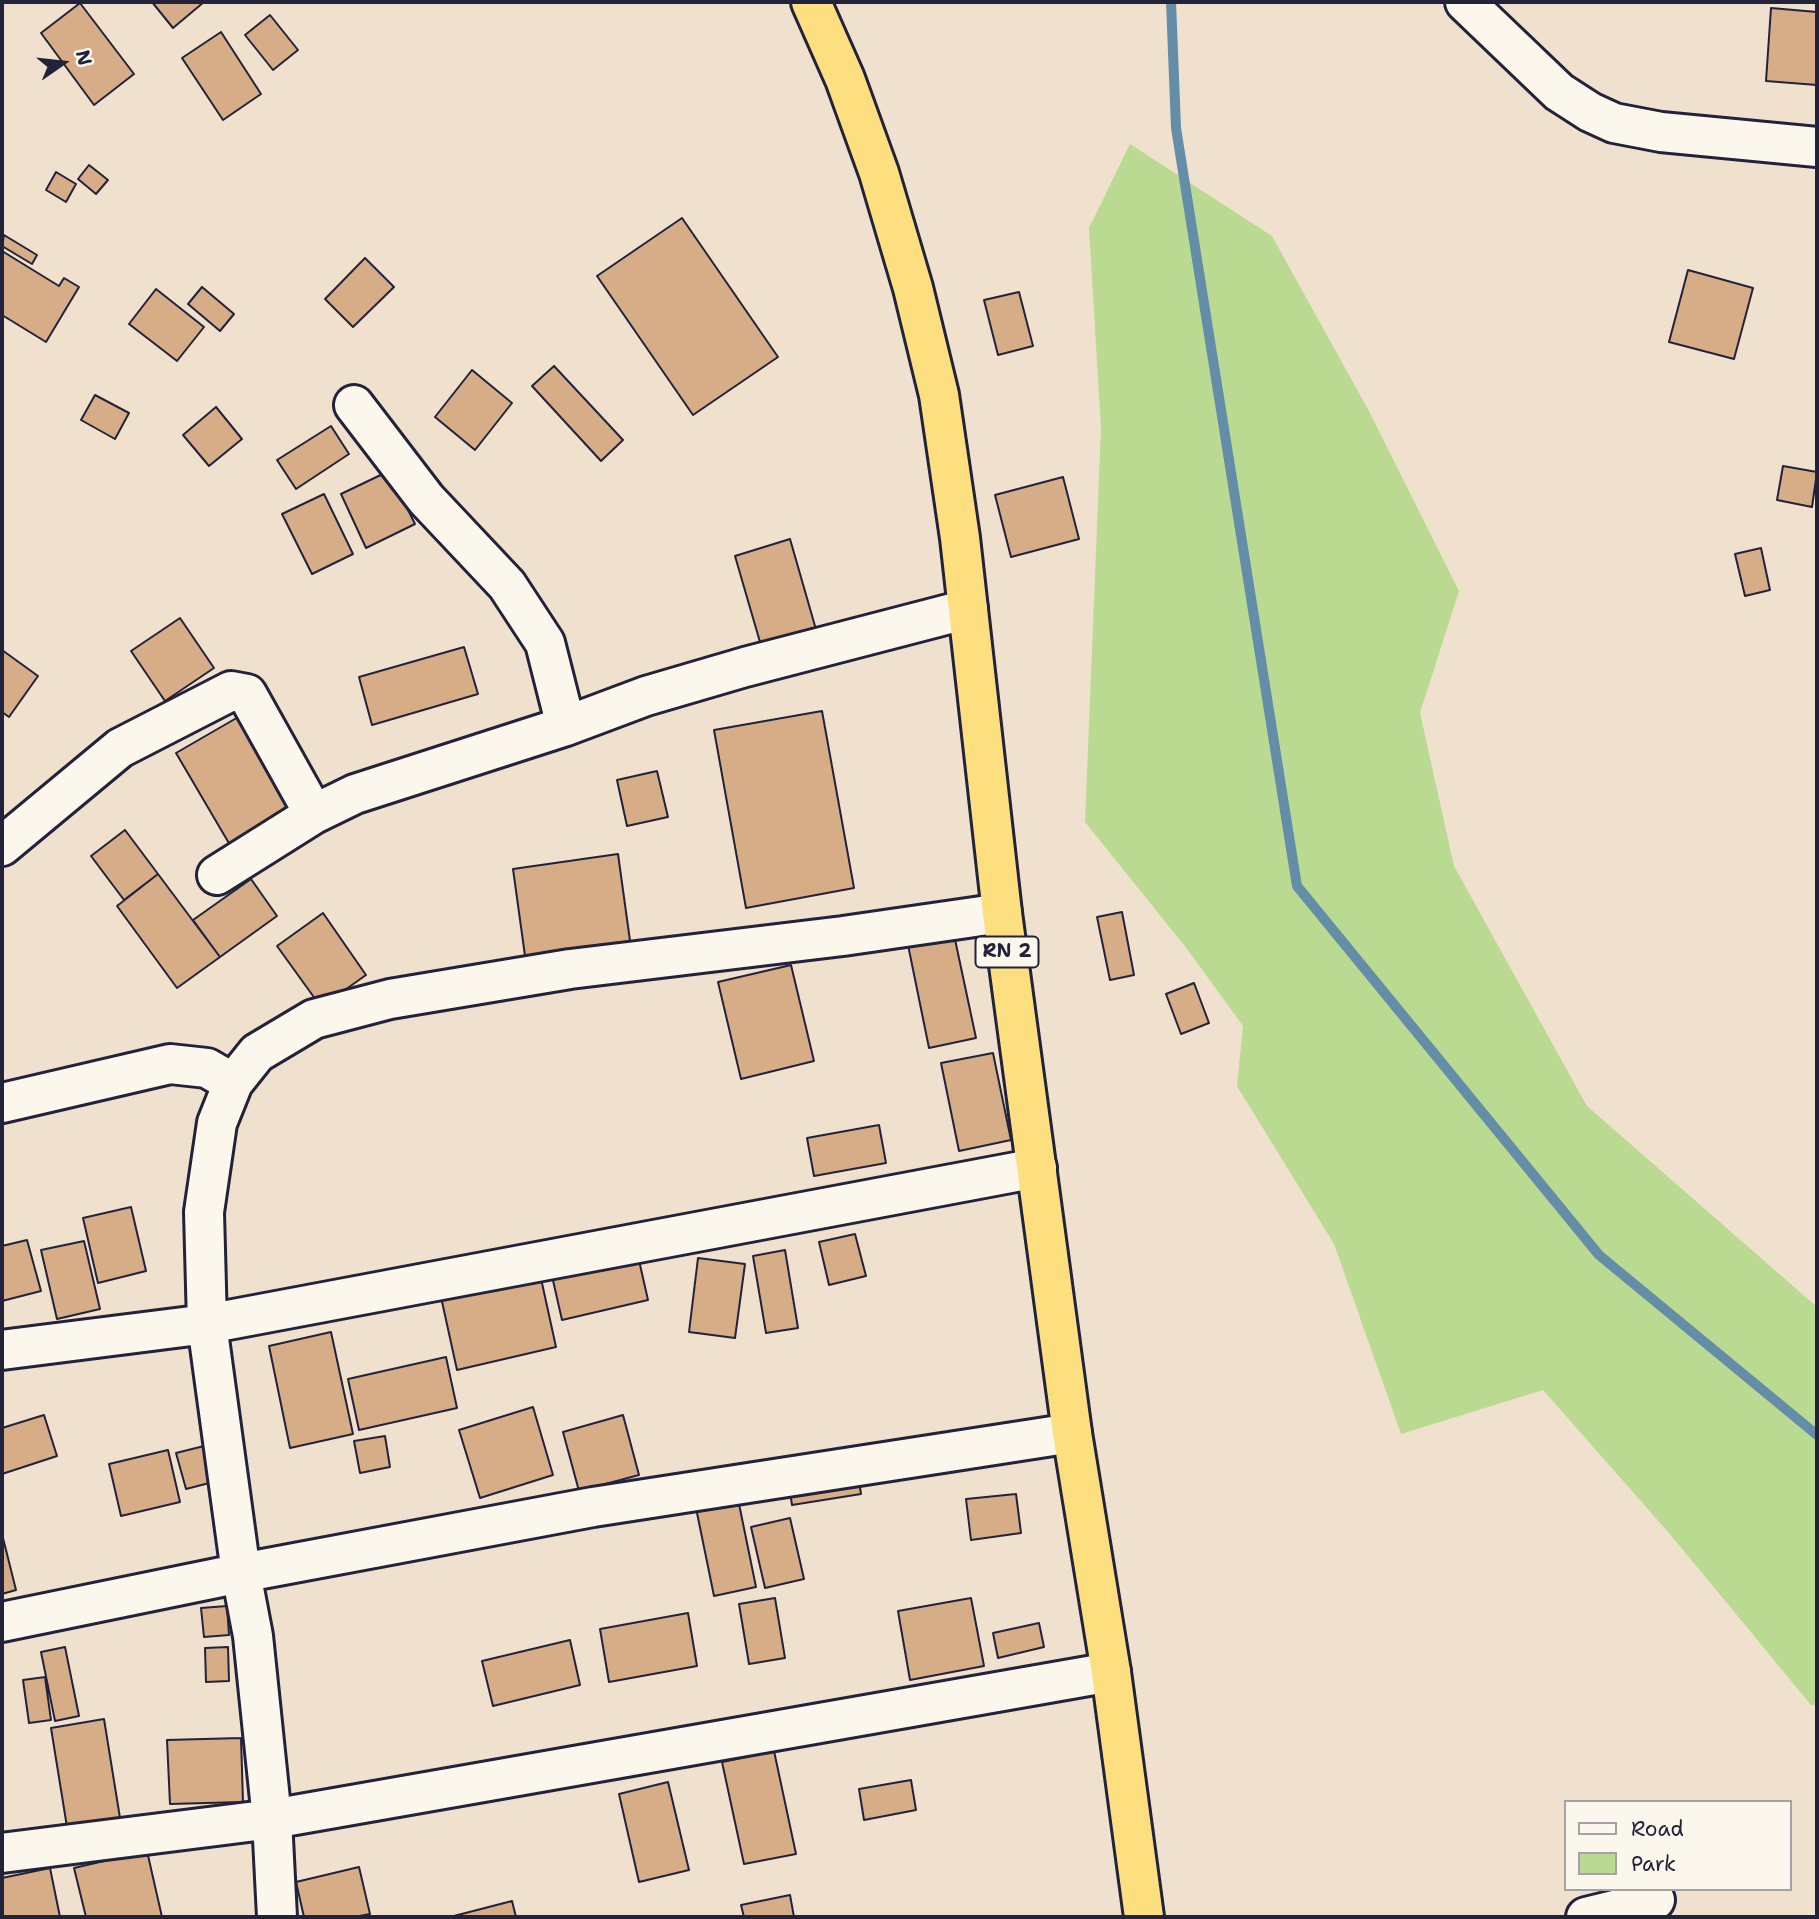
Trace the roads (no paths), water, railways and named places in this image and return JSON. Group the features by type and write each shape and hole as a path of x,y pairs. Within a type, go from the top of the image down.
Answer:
{"highway":[{"name":"RN 2","path":"811,2 845,79 879,173 913,288 939,395 968,609 1002,913 1072,1433 1111,1672 1144,1917"}],"street":[{"path":"1465,2 1559,92 1590,112 1615,123 1661,132 1817,147"},
{"path":"354,405 426,499 507,585 545,643 566,726"},
{"path":"217,876 314,814 355,794 566,726 646,696 968,609"},
{"path":"2,846 120,748 231,691 247,694 314,814"},
{"path":"277,1917 272,1819 253,1636 241,1573 207,1324 204,1212 217,1123 233,1083 257,1053 314,1019 390,999 570,969 843,936 1002,913"},
{"path":"2,1103 170,1064 207,1068 233,1083"},
{"path":"2,1350 207,1324 1037,1168"},
{"path":"2,1622 241,1573 593,1507 1072,1433"},
{"path":"2,1853 272,1819 1111,1672"},
{"path":"1586,1917 1655,1899"}],"waterway":[{"path":"1171,2 1176,128 1297,886 1599,1255 1817,1435"}]}
